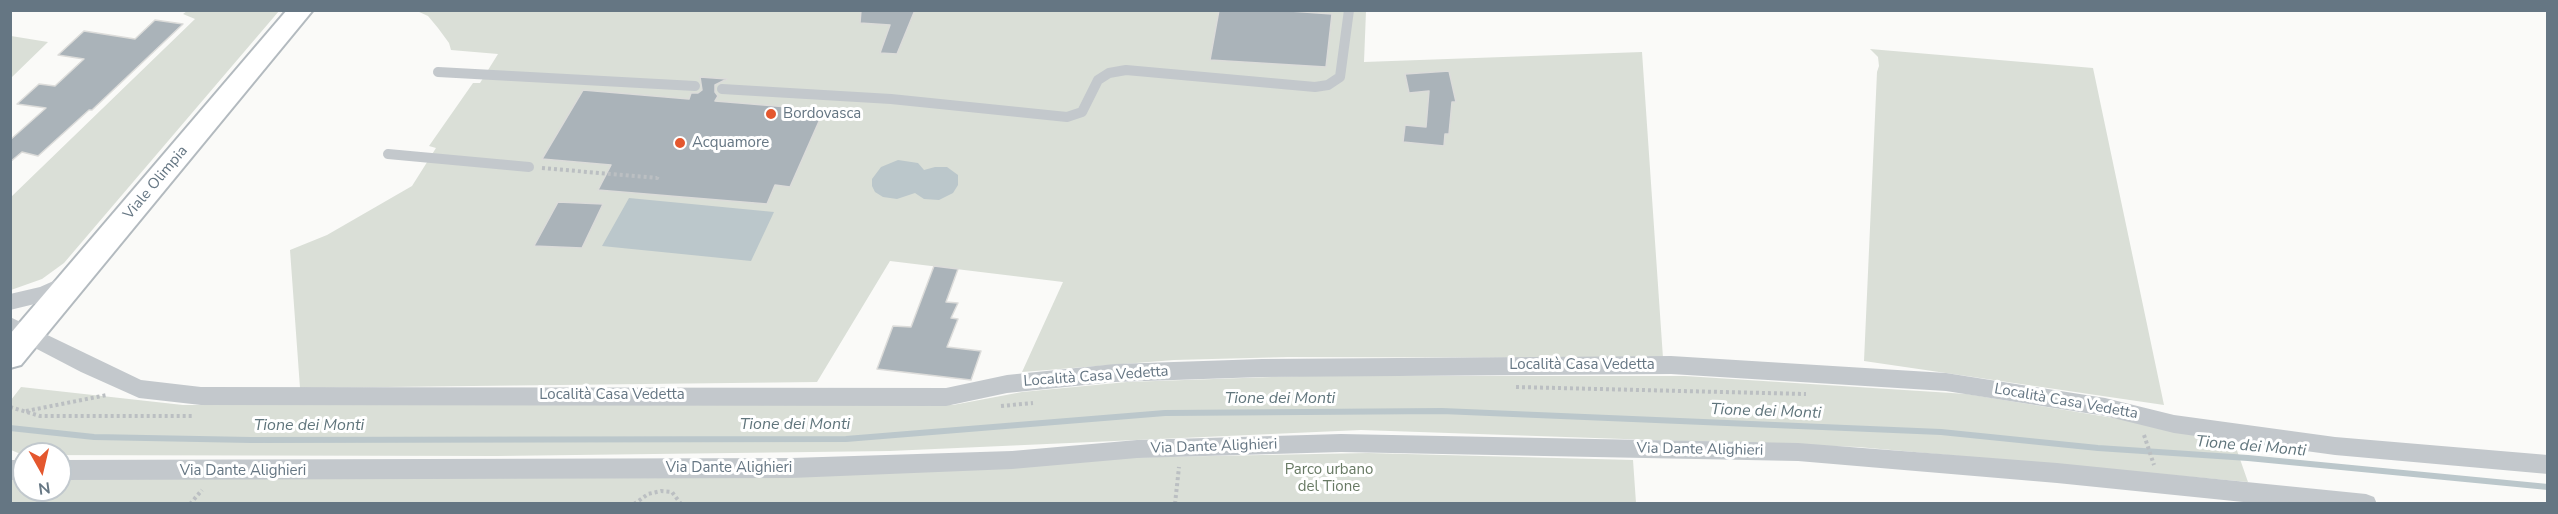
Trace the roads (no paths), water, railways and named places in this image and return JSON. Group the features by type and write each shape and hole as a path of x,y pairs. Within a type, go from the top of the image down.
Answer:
{"main road":[{"name":"Viale Olimpia","path":"17,338 77,277 301,10"}],"street":[{"path":"10,302 44,294 77,277"},
{"name":"Località Casa Vedetta","path":"17,338 139,389 201,396 262,397 643,395 946,397 1007,384 1115,373 1262,368 1671,365 1946,382 2105,407 2174,424 2335,446 2547,465"},
{"name":"Via Dante Alighieri","path":"72,470 791,468 1012,460 1182,448 1341,443 1798,452 2057,473 2366,504"}],"lane":[{"path":"722,89 891,99 1067,117 1082,112 1098,80 1108,73 1126,70 1305,86 1328,85 1340,77 1349,10"},
{"path":"438,72 695,86"},
{"path":"388,154 529,167"}],"waterway":[{"name":"Tione dei Monti","path":"10,428 94,437 251,440 846,439 1165,413 1442,411 1941,432 2098,448 2248,458 2548,487"}],"place":[{"name":"Bordovasca","path":"771,114"},
{"name":"Acquamore","path":"680,143"}],"park label":[{"name":"Parco urbano del Tione","path":"1329,478"}]}
